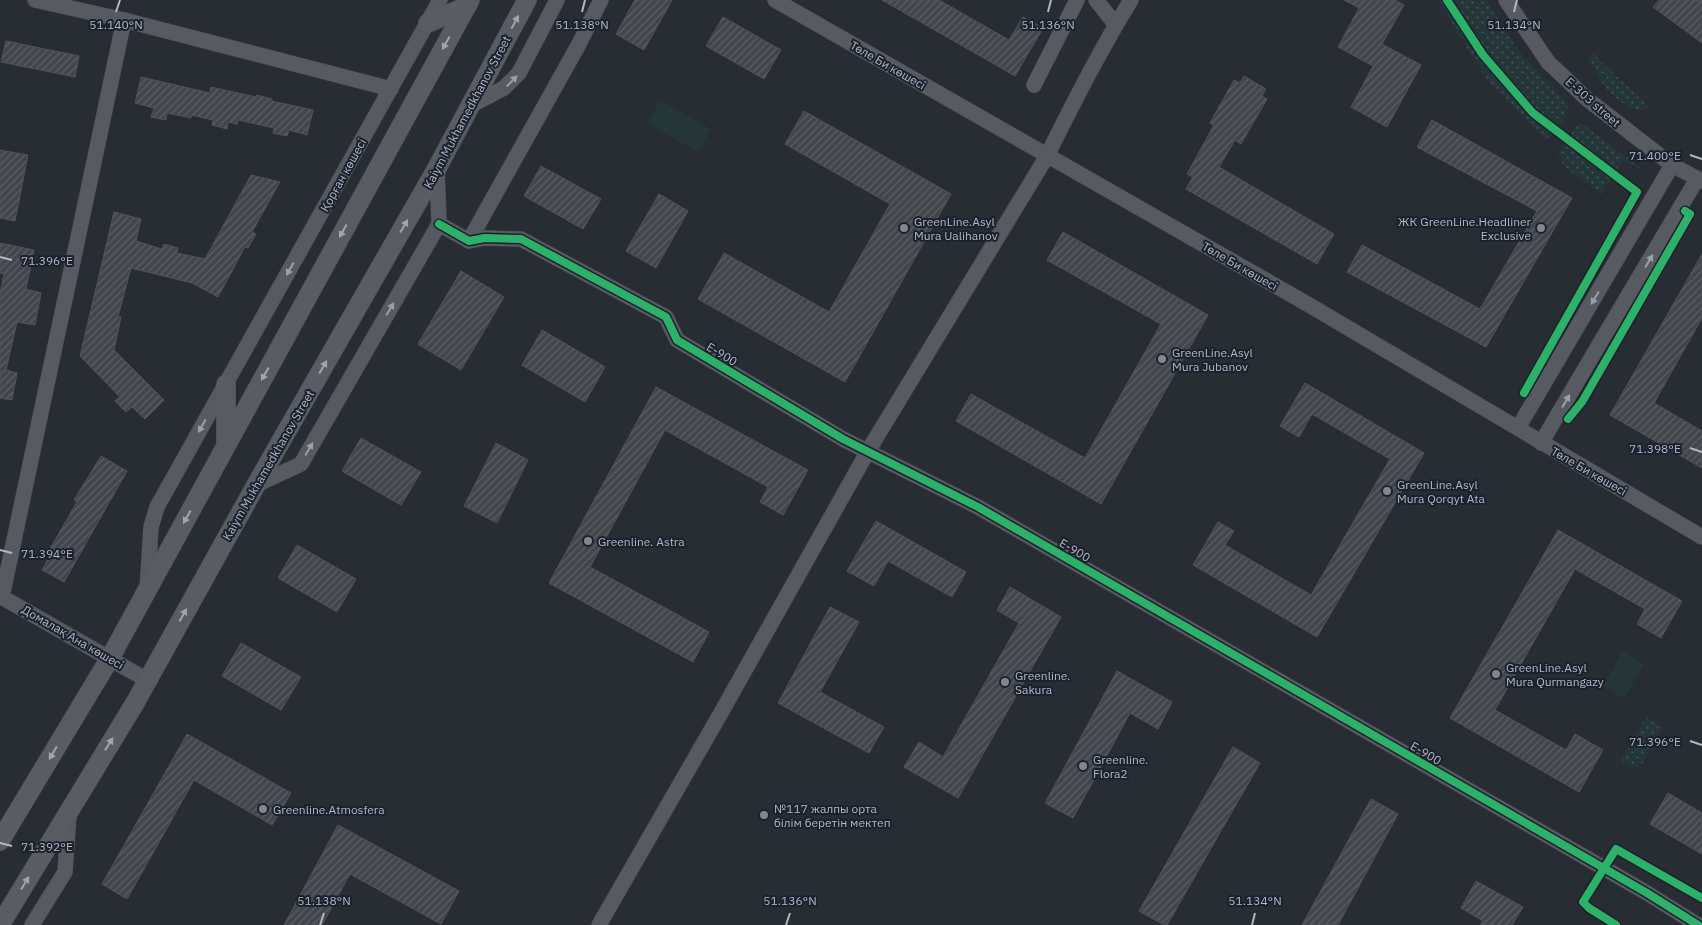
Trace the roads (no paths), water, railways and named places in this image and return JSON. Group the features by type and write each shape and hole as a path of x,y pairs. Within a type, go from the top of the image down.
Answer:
{"main road":[{"name":"Kaiym Mukhamedkhanov Street","path":"0,925 135,703 256,485 437,168 527,0"},
{"path":"428,23 468,3"},
{"path":"0,841 110,658 468,3"},
{"path":"226,384 226,446"}],"street":[{"path":"35,0 124,20 391,89"},
{"name":"Қорған көшесі","path":"147,591 151,527 157,507 440,0"},
{"path":"470,106 504,88 518,73 557,0"},
{"path":"439,224 469,241 579,44 601,0"},
{"name":"Төле Би көшесі","path":"775,0 1304,302 1702,537"},
{"path":"1034,85 1077,0"},
{"path":"1096,0 1116,25"},
{"path":"599,925 868,451 1048,156 1062,125 1131,0"},
{"name":"E-303 street","path":"1506,0 1548,62 1587,99 1672,165 1700,180"},
{"path":"1,596 124,20"},
{"path":"1518,428 1672,165"},
{"path":"256,485 301,464 439,224 437,168"},
{"path":"1541,442 1700,180"},
{"name":"E-900","path":"469,241 485,238 522,239 666,317 677,340 844,439 978,507 1647,893 1698,925"},
{"name":"Домалақ Ана көшесі","path":"1,596 147,680"},
{"path":"0,822 19,810"},
{"path":"32,925 65,872 69,811"}],"place":[{"name":"GreenLine.Asyl Mura Ualihanov","path":"904,228"},
{"name":"ЖК GreenLine.Headliner Exclusive","path":"1541,228"},
{"name":"GreenLine.Asyl Mura Jubanov","path":"1162,359"},
{"name":"GreenLine.Asyl Mura Qorqyt Ata","path":"1387,491"},
{"name":"Greenline. Astra","path":"588,541"},
{"name":"GreenLine.Asyl Mura Qurmangazy","path":"1496,674"},
{"name":"Greenline. Sakura","path":"1005,682"},
{"name":"Greenline. Flora2","path":"1083,766"},
{"name":"Greenline.Atmosfera","path":"263,809"},
{"name":"№117 жалпы орта білім беретін мектеп","path":"764,815"}]}
